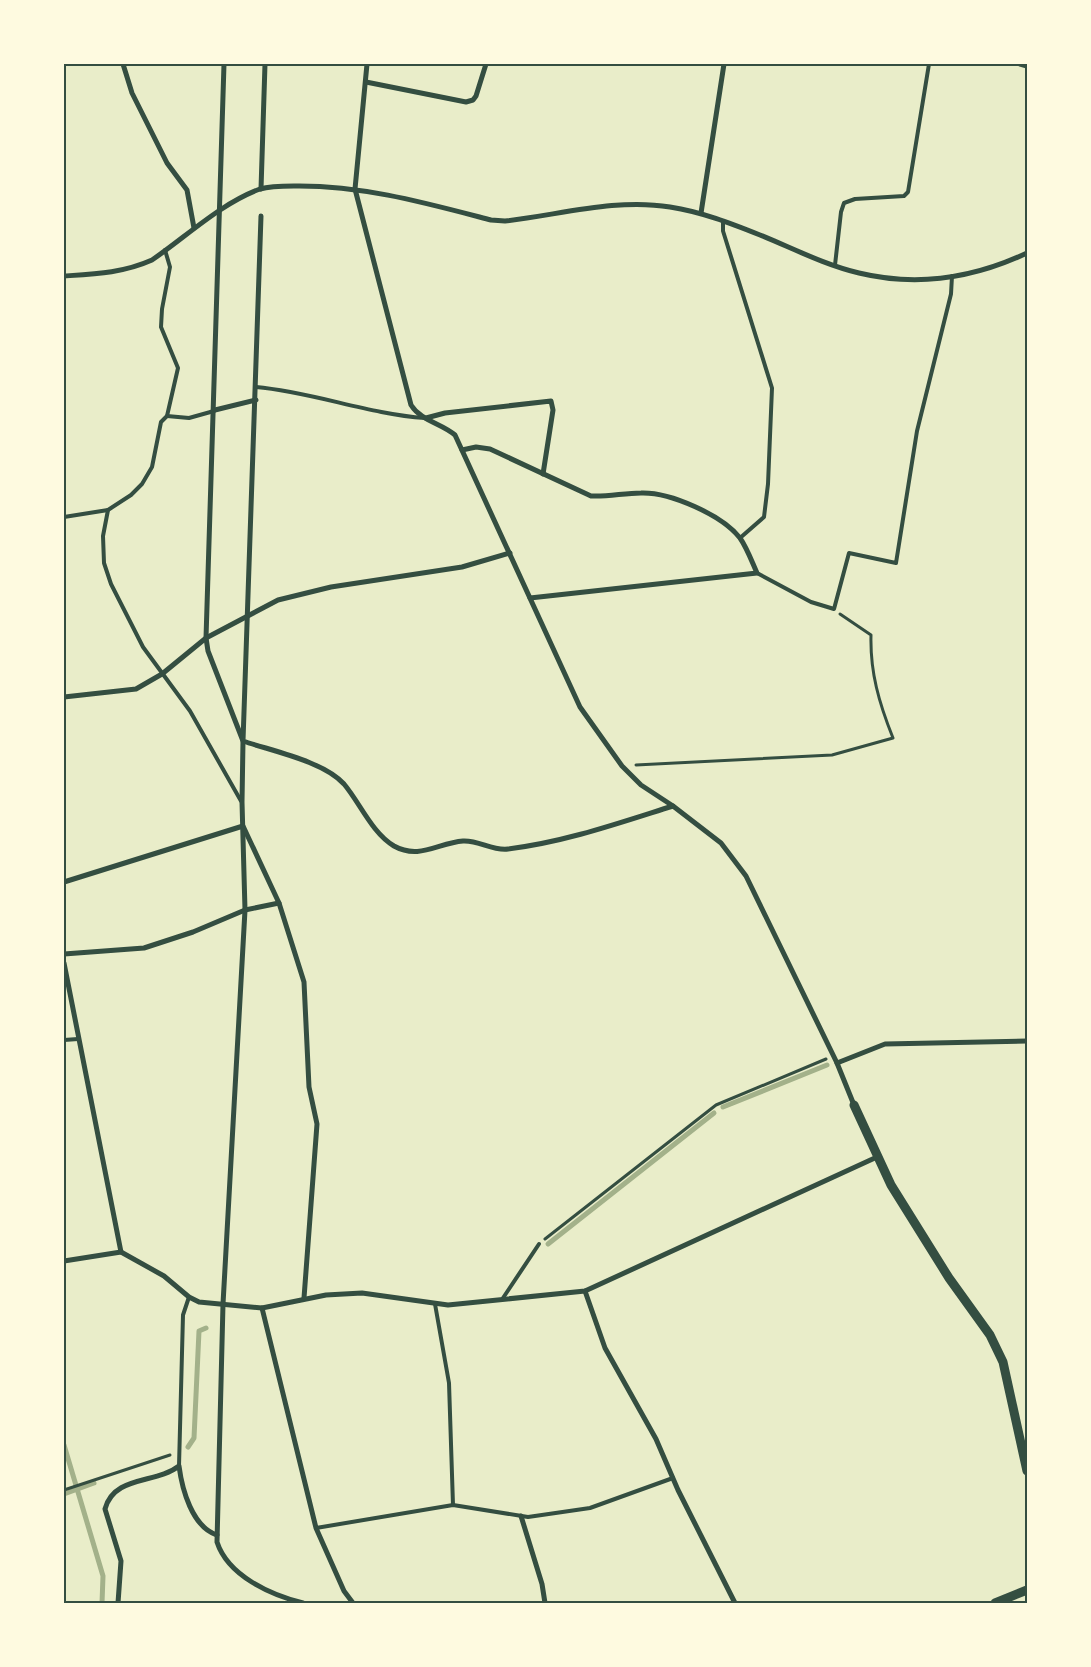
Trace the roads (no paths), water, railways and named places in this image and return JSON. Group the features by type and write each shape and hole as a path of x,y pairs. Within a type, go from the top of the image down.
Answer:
{"street":[{"path":"123,64 132,93 167,162 187,190 194,228"},
{"path":"224,64 215,410 206,638 208,651 243,741 327,771 344,784 384,838 394,846 414,852 423,852 466,840 498,850 525,846 579,835 673,806"},
{"path":"261,189 265,64"},
{"path":"367,64 355,189 411,405 419,415 447,428 455,435 580,707 622,766 641,785 673,806 721,843 746,876 837,1063 876,1157 949,1278 990,1335 1003,1362 1025,1454 1027,1471"},
{"path":"366,82 466,102 473,100 476,96 486,64"},
{"path":"701,213 724,64"},
{"path":"1020,64 1027,66"},
{"path":"64,276 126,270 152,260 220,211 261,189 307,186 355,189 400,196 491,220 505,221 642,203 701,213 835,265 878,277 914,281 978,273 998,267 1027,253"},
{"path":"261,216 243,741 242,802 245,910 223,1304 217,1535 220,1551 235,1568 257,1585 280,1598 303,1603"},
{"path":"215,410 256,400"},
{"path":"425,418 445,413 551,401 553,410 543,474"},
{"path":"462,450 476,447 490,449 591,496 607,497 641,492 660,495 710,513 740,538 757,573 530,598"},
{"path":"64,697 136,689 162,674 206,638 278,600 331,587 462,567 510,553"},
{"path":"64,882 243,826"},
{"path":"243,826 279,903 304,982 309,1087 317,1124 304,1298"},
{"path":"64,954 144,948 193,932 245,910 279,903"},
{"path":"64,963 121,1252"},
{"path":"837,1063 885,1044 1027,1040"},
{"path":"64,1261 121,1252 164,1276 189,1297 199,1302 262,1308 304,1298 362,1293 397,1296 434,1304 476,1303 503,1298 585,1291 876,1157"},
{"path":"585,1291 605,1348 656,1438 673,1478 735,1603"},
{"path":"262,1308 316,1528 344,1591 354,1603"},
{"path":"118,1603 121,1561 105,1509 108,1500 116,1489 179,1466 184,1490 198,1522 208,1532 217,1535"},
{"path":"521,1516 542,1584 545,1603"},
{"path":"995,1603 1027,1590"}],"lane":[{"path":"835,265 844,203 854,199 897,197 908,192 929,64"},
{"path":"723,220 723,231 772,388 768,484 764,517 740,538"},
{"path":"64,517 108,510 132,495 142,484 152,467 161,422 167,416 178,368 161,327 162,309 170,267 165,250"},
{"path":"757,573 811,602 834,608 849,552 896,563 917,431 951,294 952,276"},
{"path":"256,387 281,389 367,409 425,418"},
{"path":"167,416 189,418 215,410"},
{"path":"108,510 103,536 104,564 111,584 143,647 190,711 242,802"},
{"path":"64,1040 78,1038"},
{"path":"503,1298 539,1244"},
{"path":"179,1466 183,1315 189,1297"},
{"path":"434,1304 449,1383 453,1505"},
{"path":"316,1528 453,1505 521,1516 590,1508 673,1478"}],"waterway":[{"path":"723,1107 827,1065"},
{"path":"548,1244 714,1113"},
{"path":"188,1447 194,1438 199,1331 206,1328"},
{"path":"64,1445 103,1576 102,1603"},
{"path":"64,1494 94,1483"}]}
